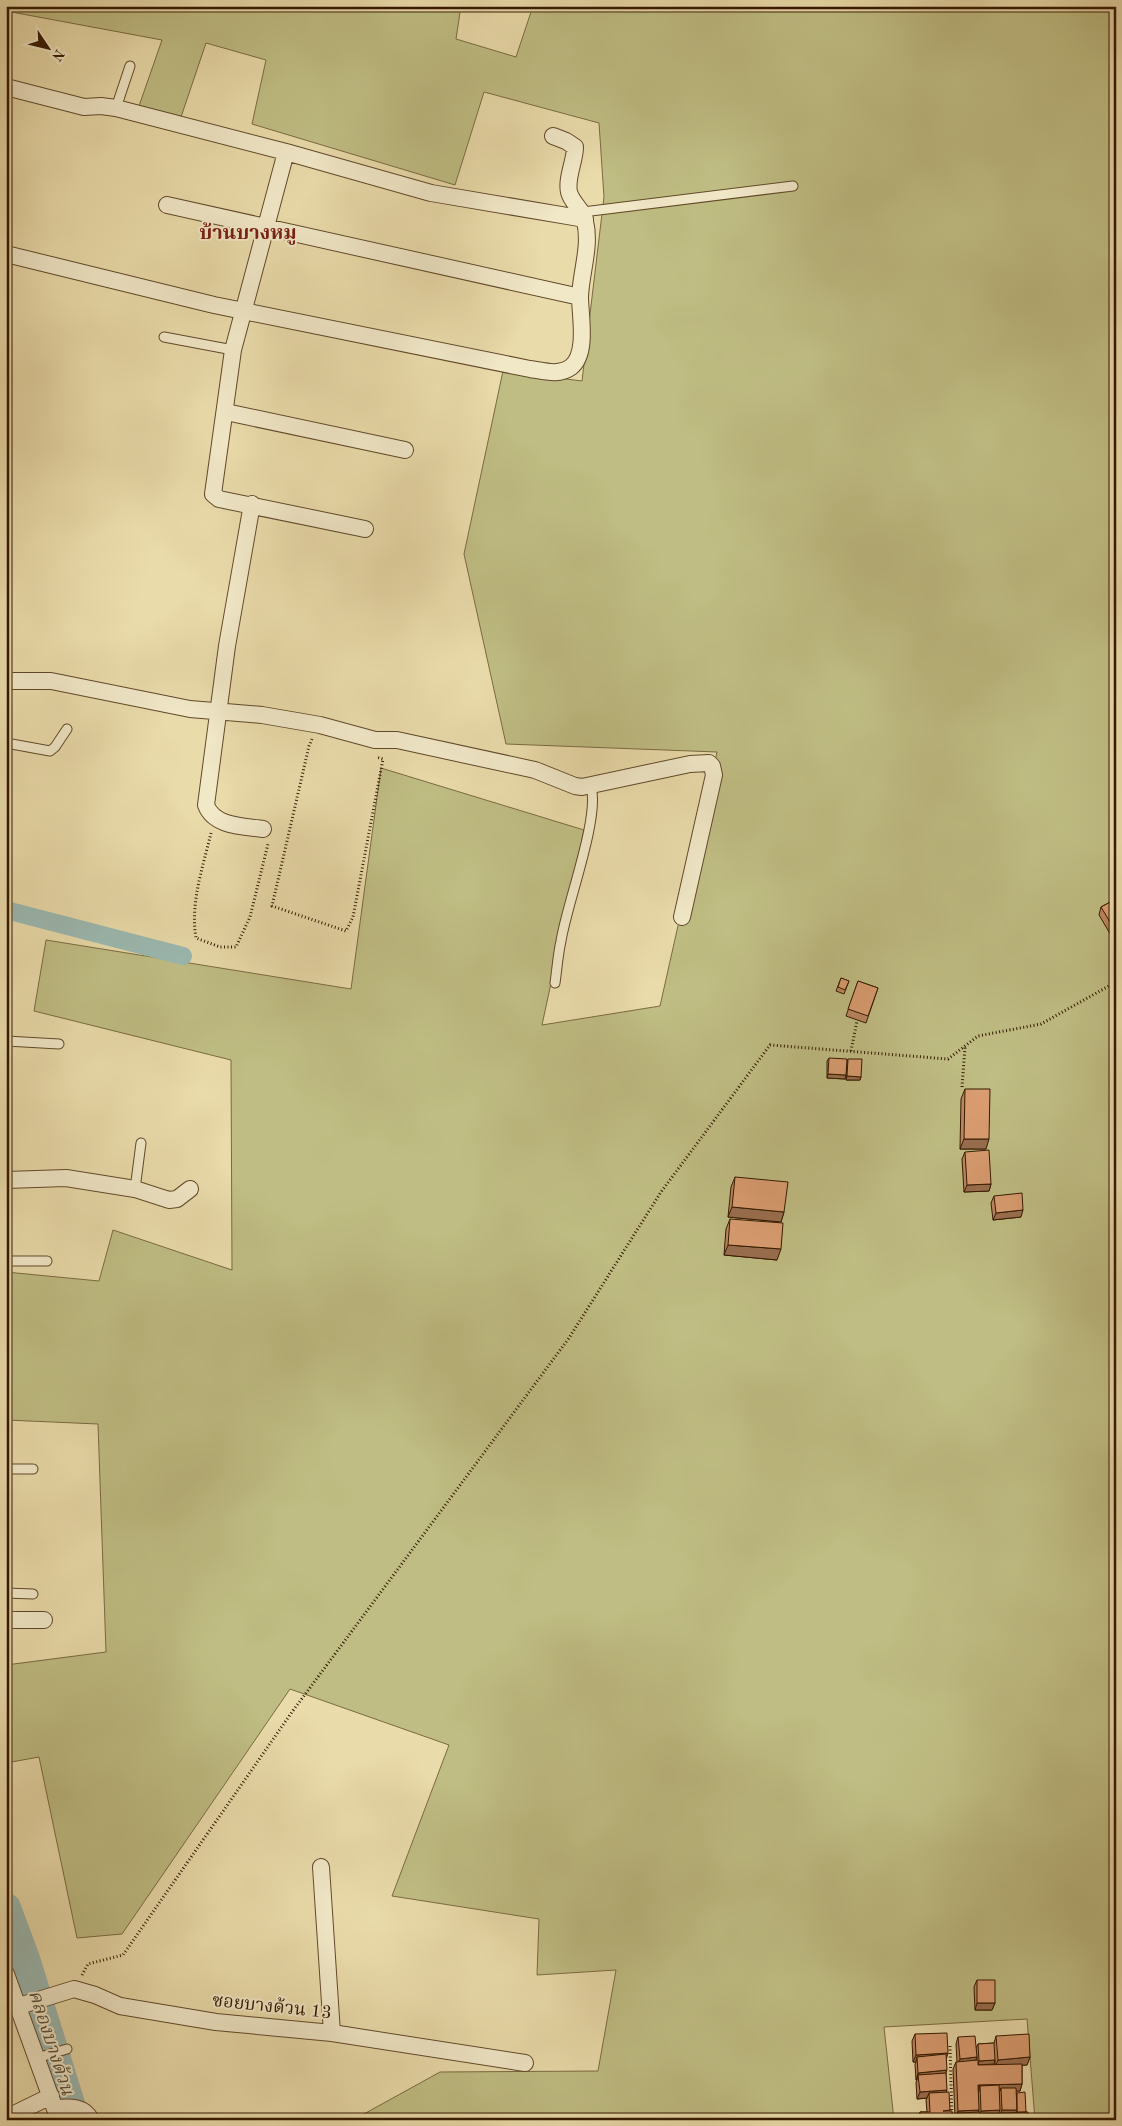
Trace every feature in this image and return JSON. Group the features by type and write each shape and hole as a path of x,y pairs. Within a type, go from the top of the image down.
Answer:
{"street":[{"path":"6,87 84,107 101,106 116,108 431,192 584,216"},
{"path":"6,254 242,313 530,369 559,372 572,366 578,356 583,324 580,297 588,247 584,216 571,198 568,190 575,147 553,136"},
{"path":"286,152 234,345 213,494 219,499 252,504 365,528"},
{"path":"166,206 580,297"},
{"path":"226,412 405,450"},
{"path":"252,504 226,646 206,805 208,811 215,818 227,823 264,829"},
{"path":"6,681 52,682 190,709 219,711 320,725 375,740 397,740 535,770 575,786 591,786 690,764 709,763 712,766 714,775 682,917"},
{"path":"6,1180 66,1178 135,1190 169,1200 177,1199 190,1189"},
{"path":"6,1620 44,1620"},
{"path":"321,1867 332,2033"},
{"path":"6,1974 24,2004 62,2108"},
{"path":"24,2004 74,1989"},
{"name":"ซอยบางด้วน 13","path":"74,1989 95,1995 120,2006 187,2018 332,2033 525,2063"},
{"path":"6,2118 62,2108 89,2114 91,2120"}],"lane":[{"path":"116,108 130,66"},
{"path":"584,216 794,186"},
{"path":"164,337 234,345"},
{"path":"6,743 50,751 55,747 66,729"},
{"path":"555,983 561,940 591,817 593,802 591,786"},
{"path":"6,1041 59,1044"},
{"path":"135,1190 141,1143"},
{"path":"6,1261 47,1261"},
{"path":"6,1469 33,1468"},
{"path":"6,1593 33,1594"},
{"path":"42,2057 66,2049"}],"path":[{"path":"320,725 309,746 272,906 346,931 353,917 383,759 374,756"},
{"path":"312,740 320,743"},
{"path":"215,818 196,894 194,922 196,938 220,947 236,947 250,917 272,831 264,829"},
{"path":"74,1989 88,1964 123,1955 292,1712 569,1338 661,1192 770,1045 948,1059 978,1036 1041,1024 1116,982"},
{"path":"851,1051 858,1021"},
{"path":"962,1087 965,1046"},
{"path":"950,2046 952,2120"}],"shaded area":[{"path":"6,6 346,6 364,10 365,6 461,6 456,39 516,57 532,9 535,6 1116,6 1116,2120 1035,2120 1027,2019 884,2027 894,2120 353,2120 440,2072 598,2071 616,1970 537,1975 539,1919 392,1896 449,1745 290,1689 122,1934 77,1938 39,1757 6,1763 6,1665 106,1652 98,1424 6,1420 6,1272 99,1281 113,1230 232,1270 231,1060 34,1011 46,940 351,989 381,768 584,830 542,1025 660,1006 717,752 506,744 464,554 503,371 582,381 604,197 599,123 484,92 455,185 252,124 266,60 206,43 181,117 139,106 162,40 6,11"}],"building":[{"path":"1116,899 1116,932 1101,907"},
{"path":"841,978 849,981 845,990 838,987"},
{"path":"858,981 878,988 868,1016 848,1009"},
{"path":"829,1058 847,1059 846,1075 828,1074"},
{"path":"848,1059 862,1059 861,1077 847,1076"},
{"path":"965,1089 990,1089 989,1139 964,1139"},
{"path":"989,1150 991,1184 967,1185 965,1152"},
{"path":"735,1177 788,1182 784,1212 732,1207"},
{"path":"1022,1193 1023,1210 996,1213 994,1196"},
{"path":"730,1219 783,1223 781,1249 728,1245"},
{"path":"977,1980 995,1980 995,2003 977,2003"},
{"path":"947,2033 948,2053 916,2055 915,2034"},
{"path":"1029,2034 1030,2057 998,2060 996,2036"},
{"path":"975,2036 977,2057 960,2059 958,2037"},
{"path":"994,2043 995,2060 979,2061 978,2044"},
{"path":"946,2054 947,2070 918,2073 917,2057"},
{"path":"978,2060 978,2065 1022,2064 1022,2084 978,2085 979,2110 958,2111 956,2062"},
{"path":"946,2073 947,2090 920,2092 918,2075"},
{"path":"999,2085 1000,2110 981,2111 980,2086"},
{"path":"1001,2088 1016,2088 1017,2110 1002,2110"},
{"path":"949,2092 950,2110 943,2111 952,2111 952,2120 920,2120 920,2112 930,2112 929,2093"},
{"path":"1025,2092 1026,2112 1017,2112 1017,2093"},
{"path":"980,2112 980,2120 958,2120 958,2113"},
{"path":"1028,2112 1028,2120 982,2120 982,2114"}],"waterway":[{"path":"6,910 183,956"},
{"name":"คลองบางด้วน","path":"6,1908 25,1959 75,2120"}],"district":[{"name":"บ้านบางหมู","path":"248,234"}]}
